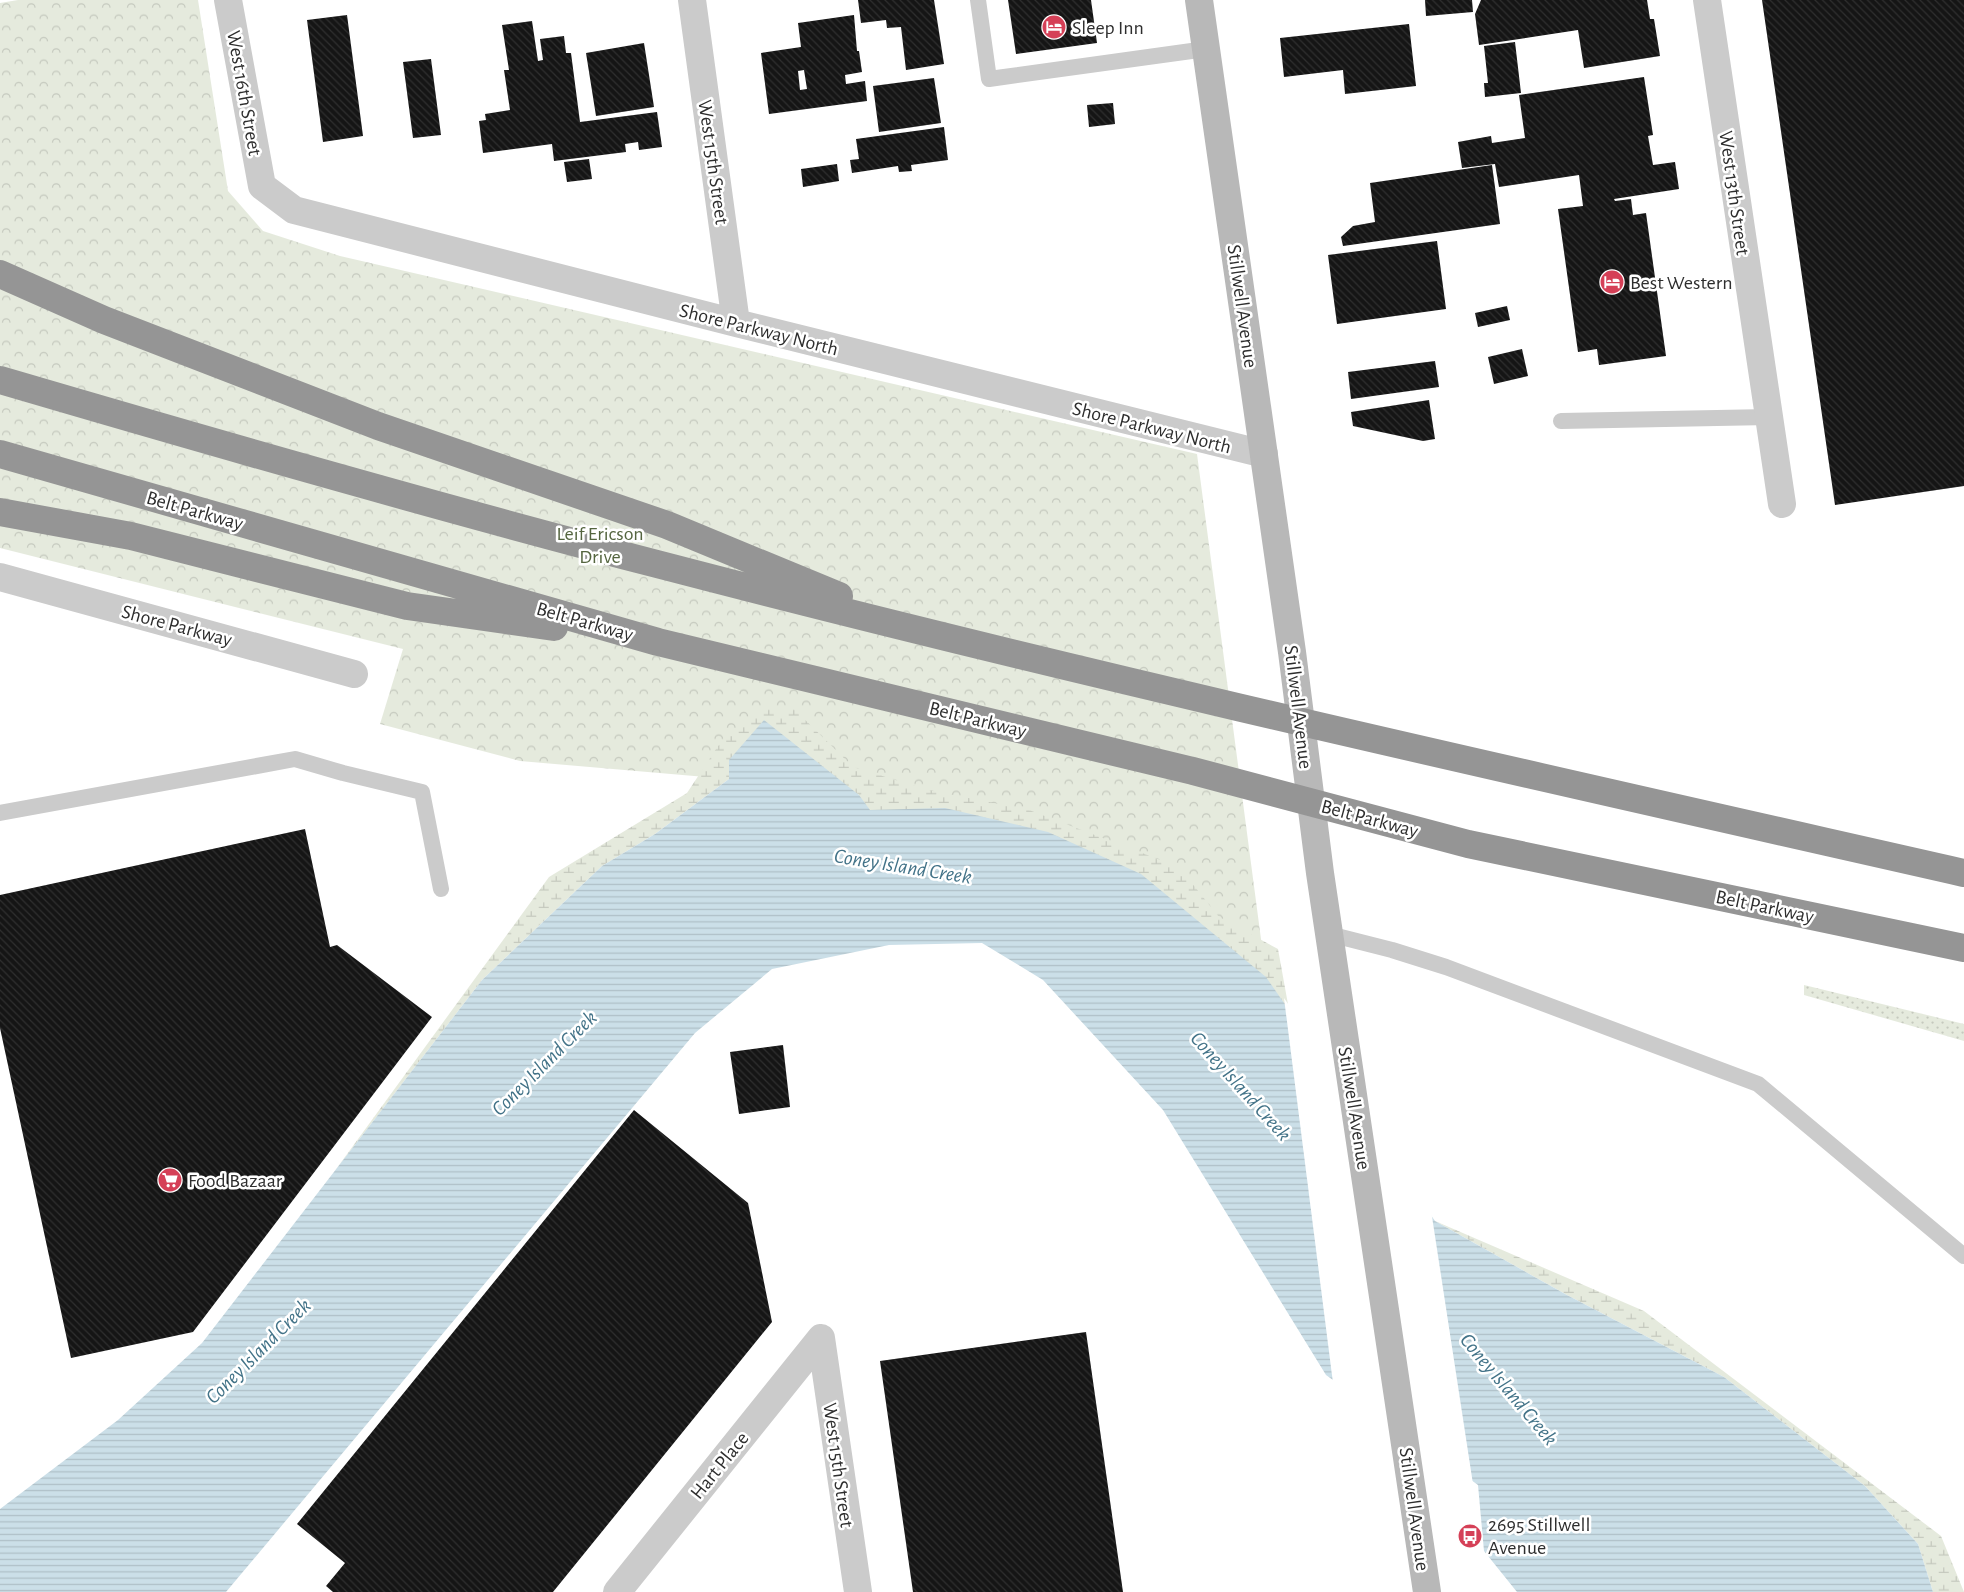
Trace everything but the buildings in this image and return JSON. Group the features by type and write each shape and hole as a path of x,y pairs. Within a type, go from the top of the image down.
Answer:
{"highway":[{"path":"0,274 104,320 378,426 667,525 931,633"},
{"path":"0,380 316,472 655,564 931,633 1450,757 1964,873"},
{"name":"Belt Parkway","path":"0,454 658,642 1193,771 1468,844 1964,948"},
{"path":"0,512 131,536 407,606 658,642"}],"main road":[{"name":"Stillwell Avenue","path":"1199,0 1292,652 1320,873 1427,1592"}],"street":[{"name":"West 16th Street","path":"228,0 262,186"},
{"name":"West 15th Street","path":"692,0 736,323"},
{"name":"West 13th Street","path":"1707,0 1782,504"},
{"name":"Shore Parkway North","path":"262,186 294,210 736,323 1264,454"},
{"name":"Shore Parkway","path":"0,577 354,674"},
{"name":"West 15th Street","path":"821,1338 858,1592"},
{"name":"Hart Place","path":"617,1592 821,1338"}],"lane":[{"path":"978,0 989,79 1206,49"},
{"path":"1561,421 1769,417"},
{"path":"0,813 295,759 422,792 441,889"},
{"path":"1329,934 1392,950 1446,967 1758,1084 1964,1256"}],"green space":[{"name":"Leif Ericson Drive","path":"18,0 198,0 228,191 263,231 340,256 1197,454 1266,977 729,779 520,761 380,724 403,649 0,548 0,3"},
{"path":"759,707 792,707 853,767 928,790 1029,810 1179,867 1219,917 1278,949 1289,1010 1141,874 1048,832 945,808 870,810 859,794 729,779 655,834 602,866 482,980 334,1172 549,877 687,793 718,746"},
{"path":"1804,985 1964,1024 1964,1041 1804,995"},
{"path":"1435,1221 1644,1311 1941,1536 1964,1592 1933,1592 1918,1544 1865,1486 1724,1377 1567,1295"}],"water":[{"name":"Coney Island Creek","path":"764,720 859,795 870,810 945,808 1048,832 1141,874 1266,977 1435,1221 1567,1295 1724,1377 1865,1486 1918,1544 1933,1592 1517,1592 1484,1551 1478,1485 1326,1375 1163,1110 1043,980 982,943 889,945 772,969 695,1033 226,1592 0,1592 0,1509 118,1420 202,1343 482,980 602,866 655,834 729,779 729,760"}],"pier":[{"path":"1284,998 1431,1210 1473,1484 1333,1383"}],"place":[{"name":"Sleep Inn","path":"1054,27"},
{"name":"Best Western","path":"1612,282"},
{"name":"Food Bazaar","path":"170,1180"},
{"name":"2695 Stillwell Avenue","path":"1470,1536"}]}
